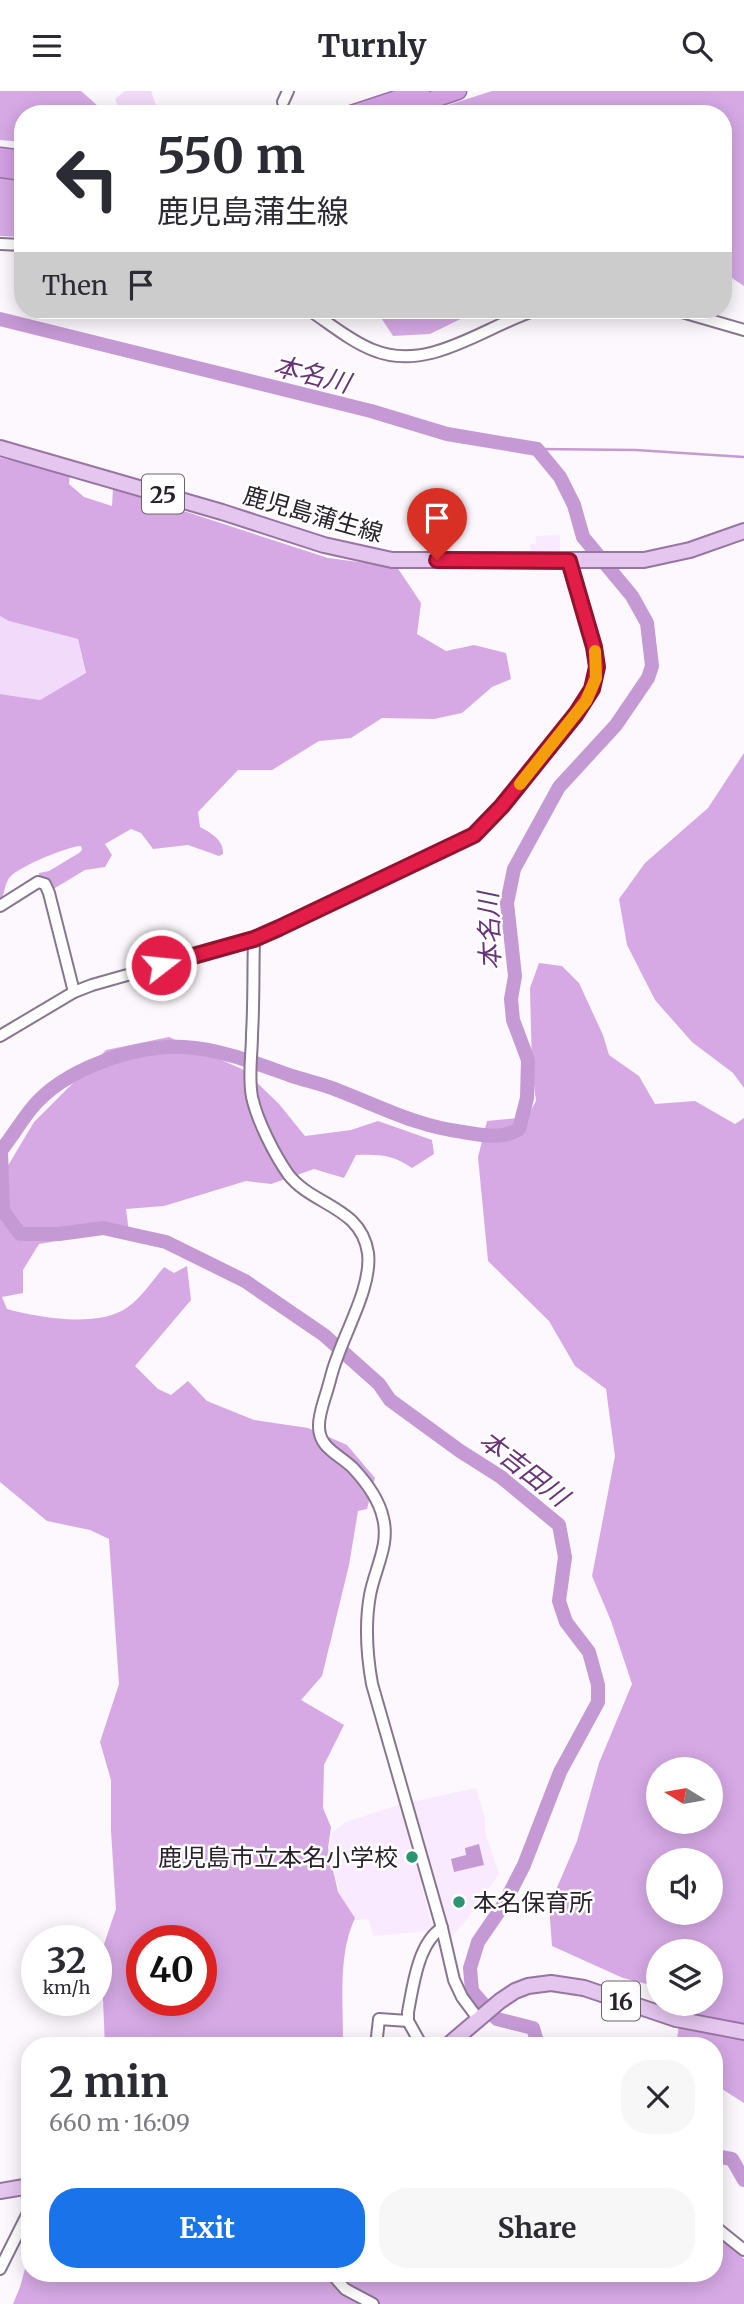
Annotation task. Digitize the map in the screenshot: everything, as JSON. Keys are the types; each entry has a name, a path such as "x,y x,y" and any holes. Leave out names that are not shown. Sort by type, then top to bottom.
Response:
{"highway":[{"path":"378,105 421,91"},
{"path":"417,105 458,91"}],"main road":[{"name":"鹿児島蒲生線","path":"0,448 222,512 324,545 376,558 644,560 680,552 744,531"},
{"name":"16","path":"458,2037 500,2001 528,1986 562,1983 676,2019 744,2032"},
{"path":"0,2191 21,2188"}],"street":[{"path":"323,319 372,350 408,358 435,353 515,319"},
{"path":"706,319 744,330"},
{"path":"0,1036 74,992 254,939 474,835 502,806 581,708 596,678 594,647 569,561"},
{"path":"0,906 38,882 44,884 49,893 74,992"},
{"path":"254,939 249,1073 256,1111 287,1172 296,1183 348,1216 356,1224 365,1241 368,1265 318,1422 319,1433 325,1445 365,1481 383,1516 386,1533 384,1546 368,1610 370,1670 457,1988 482,2017"},
{"path":"417,2037 408,2021 418,1963 435,1932 442,1928"},
{"path":"377,2037 379,2019 408,2021"},
{"path":"0,2269 21,2227"},
{"path":"723,2233 744,2250"},
{"path":"339,2282 345,2289 373,2304"}],"shaded area":[{"path":"0,91 81,91 97,105 14,105 14,141 0,140"},
{"path":"125,91 151,91 156,105 117,105 115,99"},
{"path":"492,91 744,91 744,286 732,278 732,105 448,105"},
{"path":"0,178 14,179 14,237 0,236"},
{"path":"382,319 461,319 430,334 393,336"},
{"path":"0,458 70,473 69,484 84,497 112,506 113,488 328,558 397,567 421,603 417,634 446,651 474,645 506,653 511,679 492,687 462,713 434,719 382,718 351,738 319,741 272,770 238,770 198,812 200,827 212,834 223,849 223,854 219,856 188,845 153,849 141,833 131,829 105,844 112,855 105,867 85,870 50,891 39,879 39,873 49,871 82,850 81,846 66,849 33,863 10,877 0,902 0,694 40,700 86,673 78,639 9,621 0,616"},
{"path":"560,535 560,552 531,554 530,544 536,544 536,536"},
{"path":"0,616 78,639 86,674 40,700 0,694"},
{"path":"744,753 744,1088 733,1073 692,1042 655,1000 627,945 619,899 645,863 708,808"},
{"path":"539,963 562,966 579,983 603,1035 609,1055 639,1076 655,1104 695,1101 735,1124 744,1118 744,2103 723,2090 723,2037 677,2037 680,2016 723,2016 723,1939 646,1939 646,1984 623,1978 552,1946 549,1906 577,1841 599,1763 632,1684 611,1621 592,1576 615,1456 606,1389 575,1366 549,1321 488,1261 478,1157 487,1121 527,1117 536,1101 532,1069 530,988"},
{"path":"169,1037 244,1070 279,1104 305,1136 351,1130 378,1121 432,1140 434,1154 412,1168 386,1156 356,1155 344,1178 314,1169 271,1184 246,1181 164,1206 126,1209 130,1239 100,1234 39,1244 23,1270 23,1293 2,1297 7,1309 20,1312 52,1318 102,1317 116,1313 133,1303 164,1267 174,1273 187,1266 191,1300 135,1366 158,1389 171,1395 188,1381 207,1401 254,1420 308,1428 347,1445 375,1478 367,1509 358,1511 349,1565 322,1676 301,1700 344,1725 324,1765 323,1808 331,1827 328,1848 338,1892 355,1918 344,1962 343,2037 105,2037 104,2016 112,2016 111,1925 116,1909 111,1780 100,1742 119,1684 109,1539 90,1530 47,1521 0,1482 0,1179 34,1122 106,1050"},
{"name":"鹿児島市立本名小学校","path":"476,1788 485,1818 485,1832 499,1874 464,1923 449,1939 433,1882 421,1885 432,1926 429,1931 373,1936 369,1919 346,1921 329,1849 333,1832 346,1822 398,1805"},
{"path":"479,1844 484,1865 454,1872 451,1859 466,1855 465,1848"},
{"path":"723,2240 744,2259 744,2304 13,2304 21,2282 723,2282"}],"waterway":[{"name":"本名川","path":"0,319 371,411 447,434 537,449 560,477 574,505 583,537 632,596 647,623 652,666 648,678 616,725 559,787 514,869 507,903 515,976 511,999 513,1020 528,1060 527,1098 519,1129 506,1135 492,1136 446,1129 414,1121 332,1088 239,1058 198,1048 164,1047 101,1062 61,1082 31,1109 0,1152"},
{"path":"537,449 636,450 744,457"},
{"name":"本吉田川","path":"1,1151 3,1211 20,1234 59,1234 103,1228 166,1242 245,1281 324,1335 379,1384 390,1400 501,1477 559,1525 565,1557 559,1601 566,1622 589,1652 598,1685 598,1702 560,1772 524,1865 504,1904 478,1942 470,1968 472,1991 497,2019 533,2028 536,2037"},
{"name":"本吉田川","path":"723,2158 732,2159 744,2180"}],"slow traffic":[{"path":"520,784 586,701 596,678 595,651"}],"place":[{"name":"鹿児島市立本名小学校","path":"412,1857"},
{"name":"本名保育所","path":"459,1902"}],"route":[{"path":"161,965 254,939 474,835 502,806 586,701 596,678 596,658 569,561 437,560"}]}
